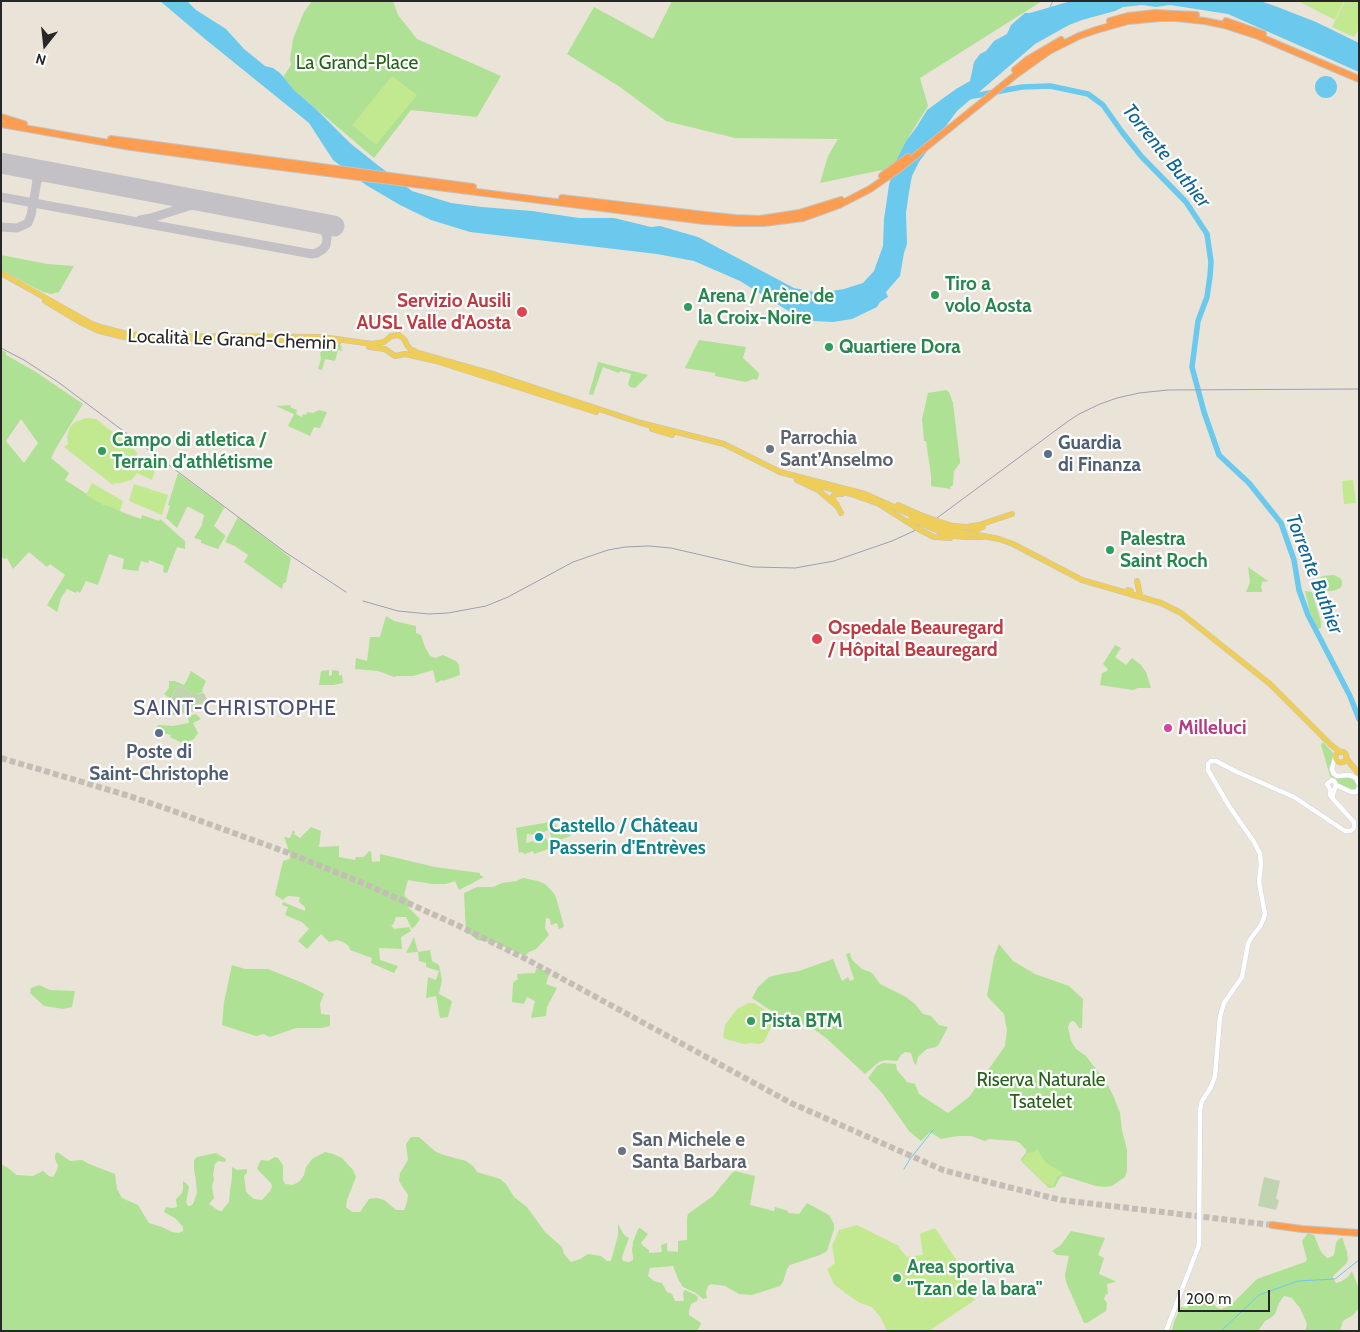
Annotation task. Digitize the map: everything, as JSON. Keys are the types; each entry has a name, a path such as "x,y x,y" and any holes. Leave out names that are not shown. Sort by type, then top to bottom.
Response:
{"highway":[{"path":"1,124 130,147 705,216 760,219 798,213 841,200 874,182 1027,60 1053,44 1088,28 1128,16 1155,13 1188,14 1223,20 1248,28 1359,75"},
{"path":"466,188 704,221 764,223 804,218 839,205 870,189 905,164 1038,58 1064,43 1096,30 1128,21 1161,18 1205,21 1244,31 1359,79"},
{"path":"1,118 108,139 239,159"},
{"path":"1272,1225 1359,1233"}],"main road":[{"name":"Località Le Grand-Chemin","path":"1,275 92,324 127,334 153,336 322,337 372,344 387,341 391,336 398,335 404,339 410,349 418,353 496,375 631,421"},
{"name":"Località Le Grand-Chemin","path":"1,275 88,326 122,337 148,340 321,341 387,350 394,356 403,353 436,361 631,421"},
{"path":"387,341 387,350"},
{"path":"403,353 406,345"},
{"path":"631,421 724,444 772,469 856,491 933,524 967,527 1011,516 969,532"},
{"path":"631,421 662,432 720,446 776,474 851,494 963,535 992,538"},
{"path":"797,480 818,490 838,505"},
{"path":"841,513 833,499 834,495 837,494 880,504"},
{"path":"913,517 920,530 934,537 978,535 1014,544 1082,580 1142,596 1181,613 1255,671 1330,744 1338,758 1354,769"},
{"path":"933,524 941,532 952,537"},
{"path":"1137,581 1142,596"},
{"path":"1338,758 1345,761 1346,758 1359,774"},
{"path":"1338,758 1333,767 1335,775 1352,776 1356,778 1359,784"},
{"path":"1166,1331 1199,1245 1200,1110 1202,1101 1211,1087 1215,1076 1220,1017 1224,1003 1242,977 1248,944 1261,925 1264,914 1259,882 1260,854 1216,784 1208,770 1208,764 1211,761 1216,761 1294,797 1345,831 1353,830 1354,822 1330,795 1334,788 1356,792 1359,788"}],"green space":[{"name":"La Grand-Place","path":"312,1 393,1 398,15 417,39 501,76 477,117 411,110 374,158 294,90 283,77 291,65 293,39 304,12"},
{"path":"672,1 1042,1 920,78 928,106 896,161 888,169 820,183 828,156 838,139 735,138 666,121 620,87 567,54 594,7 653,39"},
{"path":"1298,1 1344,1 1335,20"},
{"path":"1345,1 1359,1 1359,29 1354,37 1332,27"},
{"path":"392,76 417,95 376,145 352,125"},
{"path":"1,255 47,264 74,266 59,292 51,294 43,292 1,270"},
{"path":"699,340 746,347 743,358 759,373 757,380 753,379 746,382 715,376 715,373 685,368"},
{"path":"309,343 342,346 341,349 343,351 338,350 335,361 325,359 322,370 318,369 322,345 309,345"},
{"path":"1,350 83,404 51,458 69,473 65,480 104,505 141,519 142,515 159,521 160,519 185,541 185,549 177,547 167,573 163,572 164,566 149,560 148,563 141,561 138,571 122,569 124,559 109,554 98,585 86,581 80,593 67,589 61,598 57,612 47,605 65,575 50,564 47,567 29,552 13,569 7,558 4,559 1,556","holes":["21,419 38,443 24,463 6,441"]},
{"path":"598,362 648,375 635,388 630,387 628,384 631,374 620,371 619,373 603,367 593,395 589,394"},
{"path":"946,390 949,392 953,403 960,461 954,471 951,489 931,486 922,419 928,393"},
{"path":"291,405 290,407 297,410 296,414 302,417 307,412 313,413 319,410 327,412 320,428 314,427 310,436 288,426 294,414 276,406"},
{"name":"Campo di atletica / Terrain d'athlétisme","path":"86,418 96,419 133,448 137,453 139,464 142,456 150,458 150,461 157,463 152,480 137,473 131,481 115,483 113,485 64,447 68,444 67,437 70,427 75,422"},
{"path":"178,473 224,507 214,526 225,535 218,549 201,543 201,540 194,538 202,525 204,515 187,507 177,528 166,518"},
{"path":"1353,480 1356,503 1344,504 1342,481"},
{"path":"92,483 123,501 120,511 86,495"},
{"path":"134,484 168,495 162,515 129,501"},
{"path":"238,517 291,558 286,582 283,584 282,589 244,562 248,555 225,542"},
{"path":"1248,567 1268,581 1262,582 1262,592 1246,592 1250,582"},
{"path":"1334,575 1342,581 1340,588 1324,592 1319,590 1317,585 1318,579 1323,576"},
{"path":"1305,591 1312,592 1321,628 1318,629 1310,612"},
{"path":"386,616 394,621 416,626 416,633 421,635 430,656 435,658 443,655 456,661 459,665 460,675 436,683 433,670 413,676 394,677 378,671 355,669 356,658 367,661 370,637 380,637"},
{"path":"1115,645 1121,648 1115,657 1126,665 1132,658 1141,665 1146,672 1151,688 1133,690 1100,685 1102,673 1108,669 1103,664"},
{"path":"329,670 329,676 332,675 332,670 339,671 339,675 342,675 343,683 319,685 321,671"},
{"path":"191,671 206,681 203,692 195,694 178,685 170,699 164,694 169,688 169,681 175,681 184,685"},
{"path":"178,685 195,694 204,693 207,698 207,704 203,704 194,711 171,716 168,703"},
{"path":"196,714 201,719 193,723 198,733 194,739 188,742 182,743 170,737 171,735 156,731 158,725 173,726 189,723 188,716"},
{"path":"1323,742 1333,753 1329,768 1332,776 1352,779 1356,783 1356,789 1340,785 1330,776 1321,745"},
{"path":"555,821 560,835 573,831 570,834 571,836 553,842 549,830 536,835 527,834 526,843 539,842 546,838 551,848 534,854 533,851 525,854 519,853 516,828"},
{"path":"311,827 321,831 319,847 339,846 339,857 355,860 356,857 364,857 369,851 371,852 372,862 380,861 380,854 435,867 480,873 484,877 459,890 455,881 446,884 432,884 408,880 404,895 411,902 406,905 420,919 412,929 406,917 396,917 393,925 391,925 394,929 409,927 411,931 401,937 402,949 379,948 380,960 398,966 394,973 371,963 372,958 350,950 349,946 343,942 337,940 329,942 321,934 307,949 298,941 309,929 302,922 285,915 288,907 282,905 283,902 305,911 305,907 299,902 300,897 289,896 283,900 275,895 283,861 290,857 284,837 290,838 293,830 294,834 300,838"},
{"path":"523,878 538,881 550,889 555,895 564,927 559,929 557,923 551,925 550,919 546,918 545,928 549,935 536,949 526,955 496,943 477,940 470,934 466,934 464,893 477,887 493,887"},
{"path":"414,937 418,952 406,953"},
{"name":"Riserva Naturale Tsatelet","path":"999,944 1013,961 1035,974 1069,986 1083,999 1082,1028 1079,1028 1073,1021 1070,1022 1068,1027 1071,1041 1076,1049 1086,1056 1106,1082 1113,1095 1120,1113 1127,1150 1127,1171 1125,1177 1112,1186 1096,1186 1062,1176 1055,1187 1049,1188 1022,1162 1021,1159 1026,1150 1020,1143 1015,1141 989,1139 985,1141 971,1136 941,1139 930,1132 921,1141 909,1131 882,1093 868,1078 877,1066 883,1063 896,1064 897,1070 907,1082 915,1084 919,1094 948,1113 969,1097 1005,1046 1007,1030 1004,1014 987,996 994,957"},
{"path":"430,950 432,961 439,965 442,980 439,994 452,1001 448,1017 440,1018 436,996 426,998 428,977 436,980 439,971 426,967 426,963 419,961 418,952"},
{"path":"850,953 853,961 862,969 873,974 880,984 906,997 923,1014 931,1016 939,1025 948,1027 939,1044 921,1054 916,1065 911,1053 905,1052 897,1061 886,1060 879,1062 865,1074 818,1032 810,1027 782,1018 752,998 758,987 769,977 799,971 833,959 842,981 848,977 850,981 854,979 846,954"},
{"path":"232,965 245,969 268,969 321,992 324,994 320,1004 321,1014 330,1015 330,1026 322,1028 296,1028 270,1037 263,1034 256,1036 222,1025 224,1002"},
{"path":"536,969 550,971 546,984 557,988 547,1007 546,1016 531,1018 535,1001 527,997 524,1004 512,1002 513,983 518,980 517,974 535,973"},
{"path":"39,985 50,990 75,991 72,1007 63,1009 44,1006 30,993 31,988"},
{"name":"Pista BTM","path":"749,1003 754,1003 776,1017 764,1042 744,1044 723,1037 725,1025 737,1009"},
{"path":"411,1137 419,1137 436,1152 466,1161 477,1172 500,1179 506,1184 514,1197 527,1207 545,1232 562,1247 564,1254 571,1262 588,1254 601,1256 607,1261 611,1261 618,1235 618,1224 624,1235 629,1238 622,1257 623,1261 629,1262 633,1260 633,1242 640,1228 648,1234 641,1243 649,1250 649,1253 662,1252 661,1245 667,1243 667,1251 678,1252 678,1241 687,1240 688,1214 713,1196 735,1171 755,1176 750,1205 774,1211 775,1207 788,1211 788,1213 799,1214 807,1203 829,1215 834,1224 834,1229 827,1251 790,1265 780,1286 752,1295 739,1294 725,1286 711,1284 706,1292 707,1298 703,1299 696,1293 683,1287 673,1266 650,1268 648,1276 654,1281 662,1283 667,1292 672,1294 675,1301 684,1300 683,1293 685,1290 698,1297 697,1301 691,1304 689,1311 689,1315 701,1323 697,1331 1,1331 1,1164 17,1175 33,1176 43,1171 53,1177 58,1166 55,1159 57,1152 70,1161 82,1160 115,1174 117,1189 122,1198 138,1205 149,1223 179,1233 183,1231 183,1227 175,1218 164,1212 166,1207 177,1207 176,1199 182,1193 183,1181 189,1187 186,1202 188,1206 193,1204 197,1193 194,1160 197,1157 216,1153 226,1159 225,1162 218,1161 215,1164 212,1187 214,1198 209,1204 219,1211 222,1211 229,1202 232,1167 237,1170 247,1169 247,1173 244,1176 246,1191 254,1199 262,1200 272,1187 271,1183 257,1168 261,1160 268,1161 275,1157 278,1158 283,1165 283,1180 285,1184 293,1185 300,1181 312,1159 325,1152 342,1158 353,1170 356,1177 346,1207 352,1212 360,1212 369,1199 377,1198 384,1200 396,1210 404,1210 408,1195 399,1181 400,1173 408,1160 406,1144"},
{"path":"1037,1149 1046,1163 1064,1173 1057,1177 1053,1187 1045,1184 1022,1161 1027,1153 1034,1152"},
{"path":"1264,1177 1280,1181 1276,1199 1279,1200 1276,1210 1258,1206"},
{"name":"Area sportiva \"Tzan de la bara\"","path":"857,1225 899,1246 907,1257 923,1255 920,1234 935,1228 959,1264 969,1291 975,1300 929,1331 887,1331 881,1318 872,1307 860,1303 834,1284 827,1269 835,1263 832,1246 839,1230"},
{"path":"1071,1231 1105,1238 1098,1255 1104,1258 1099,1274 1115,1281 1107,1284 1108,1294 1106,1294 1104,1299 1107,1303 1106,1311 1087,1323 1084,1323 1066,1282 1065,1275 1069,1256 1057,1255 1052,1251 1061,1245"},
{"path":"1308,1233 1314,1235 1321,1252 1327,1258 1334,1255 1336,1243 1342,1237 1347,1252 1348,1260 1346,1264 1333,1276 1336,1283 1348,1277 1352,1271 1359,1289 1359,1308 1353,1315 1343,1321 1340,1331 1305,1331 1307,1324 1300,1308 1292,1298 1284,1296 1275,1314 1265,1321 1258,1331 1172,1331 1181,1307 1187,1308 1192,1300 1211,1297 1211,1301 1216,1307 1224,1308 1231,1305 1257,1279 1305,1262 1307,1260 1302,1241"}],"water":[{"path":"160,1 187,1 196,10 226,29 244,49 265,66 273,68 280,73 294,90 350,143 412,191 451,203 579,218 614,218 651,227 660,226 698,237 794,288 819,293 844,289 863,283 874,271 883,246 884,219 889,185 896,161 906,141 927,110 970,81 974,62 980,54 986,51 994,41 1007,34 1011,25 1025,13 1071,1 1260,1 1316,22 1359,43 1359,72 1228,14 1170,5 1156,7 1142,5 1123,7 1069,25 1035,44 957,111 919,162 912,176 909,192 906,213 907,244 900,276 886,292 888,297 880,302 877,307 852,319 833,322 814,321 795,315 740,281 694,261 657,254 470,232 431,220 400,205 366,185 333,160 309,123"},
{"path":"1326,76 1334,79 1337,87 1334,95 1326,98 1318,95 1315,87 1318,79"}],"waterway":[{"path":"1050,7 1053,1"},
{"name":"Torrente Buthier","path":"968,97 1022,87 1050,86 1088,94 1103,105 1141,156 1186,202 1207,234 1211,262 1210,276 1207,297 1198,321 1192,367 1204,412 1219,455 1249,483 1281,523 1294,560 1299,590 1308,615 1350,696 1359,719"},
{"path":"904,1169 933,1130"},
{"path":"1221,1331 1259,1295 1298,1281 1335,1279 1359,1260"}],"taxiway":[{"path":"25,168 34,173 37,181"},
{"path":"1,227 17,228 28,223 37,181 42,175 50,172"},
{"path":"173,196 177,198 179,204 173,211"},
{"path":"1,197 312,254 323,249 327,238 324,228 313,222"},
{"path":"140,220 189,206 212,203"}],"runway":[{"path":"1,163 334,226"}],"tunnel":[{"path":"1,758 165,808 286,852 372,887 457,925 526,959 791,1103 943,1170 1061,1200 1272,1225"}],"railway":[{"path":"1,348 58,382 285,552 346,592"},
{"path":"937,518 1067,422 1079,414 1117,398 1139,393 1168,390 1359,389"},
{"path":"363,601 398,611 429,614 448,613 486,606 508,597 573,562 608,550 649,546 671,548 753,567 795,568 834,561 892,541 916,530"}],"place":[{"name":"Tiro a volo Aosta","path":"935,295"},
{"name":"Arena / Arène de la Croix-Noire","path":"688,307"},
{"name":"Servizio Ausili AUSL Valle d'Aosta","path":"522,312"},
{"name":"Quartiere Dora","path":"829,347"},
{"name":"Parrochia Sant’Anselmo","path":"770,449"},
{"name":"Campo di atletica / Terrain d'athlétisme","path":"102,451"},
{"name":"Guardia di Finanza","path":"1048,454"},
{"name":"Palestra Saint Roch","path":"1110,550"},
{"name":"Ospedale Beauregard / Hôpital Beauregard","path":"817,639"},
{"name":"Milleluci","path":"1168,728"},
{"name":"Poste di Saint-Christophe","path":"159,733"},
{"name":"Castello / Château Passerin d'Entrèves","path":"539,837"},
{"name":"Pista BTM","path":"751,1021"},
{"name":"San Michele e Santa Barbara","path":"622,1151"},
{"name":"Area sportiva \"Tzan de la bara\"","path":"897,1278"}],"district":[{"name":"SAINT-CHRISTOPHE","path":"235,709"}]}
